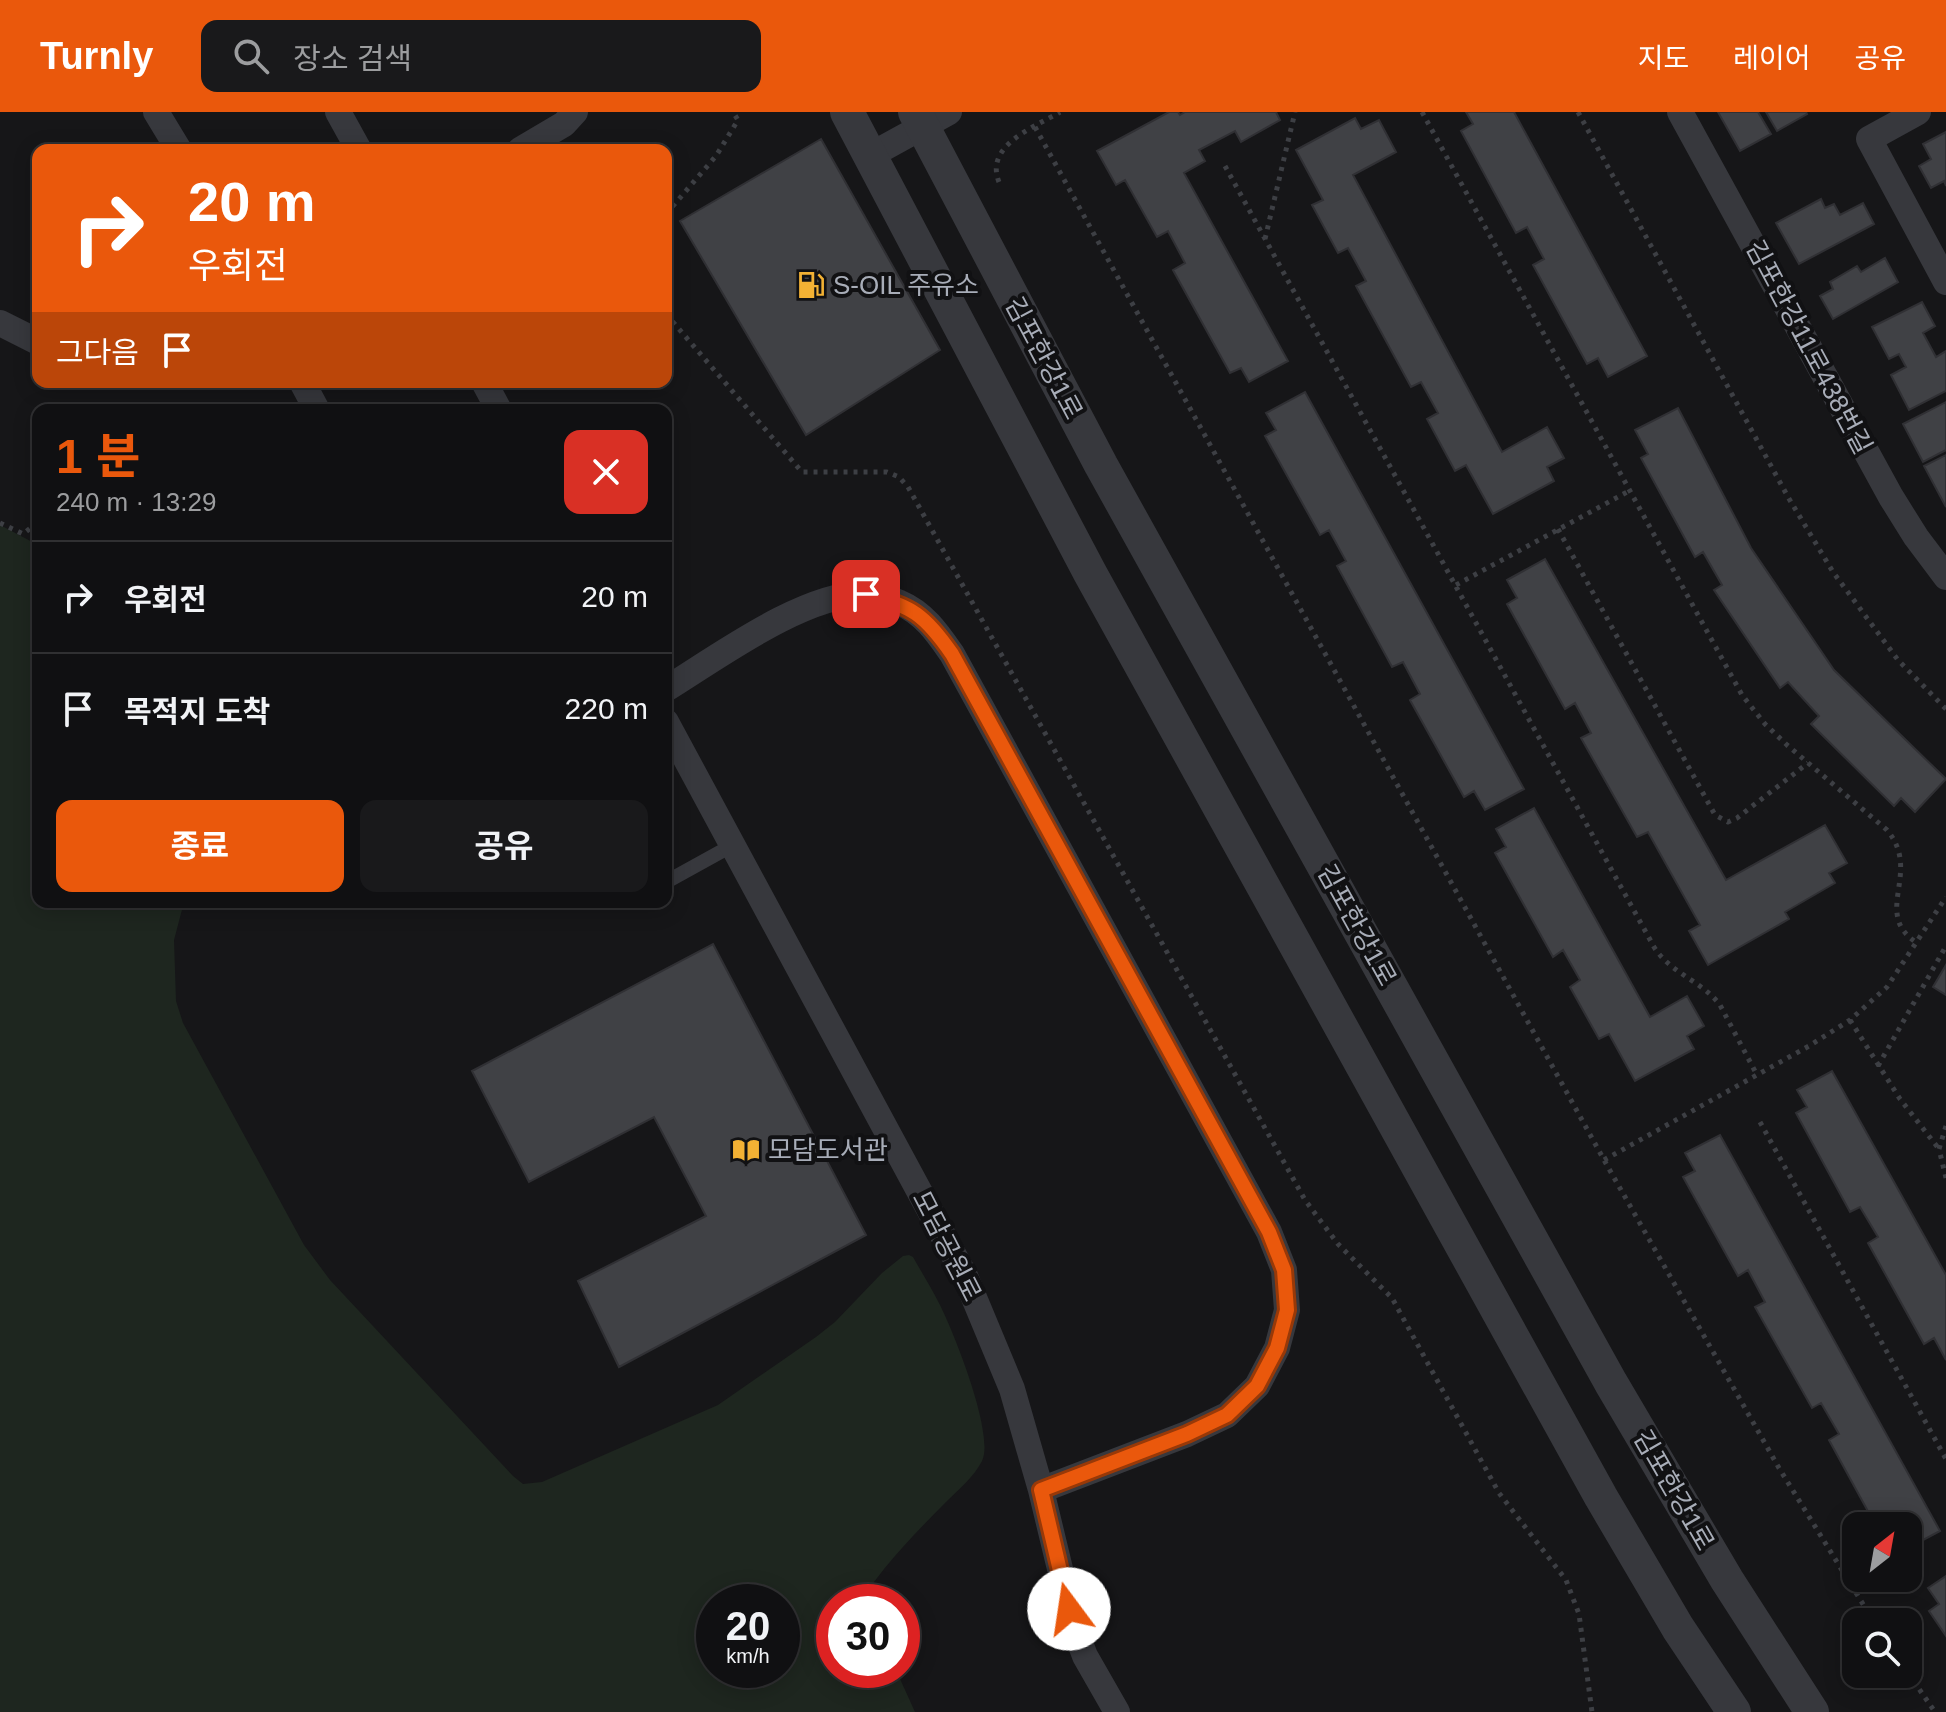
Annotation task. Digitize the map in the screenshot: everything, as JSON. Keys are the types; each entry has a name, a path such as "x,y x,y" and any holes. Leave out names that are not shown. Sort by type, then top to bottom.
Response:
{"street":[{"path":"156,112 175,144"},
{"path":"338,112 356,144"},
{"path":"530,144 564,124 575,112"},
{"path":"847,112 1090,573 1488,1295 1631,1549 1678,1628 1734,1712"},
{"name":"김포한강11로438번길","path":"1680,112 1891,497 1946,577"},
{"path":"1918,112 1869,139 1946,282"},
{"name":"김포한강1로","path":"871,155 929,117 1101,465 1603,1369 1727,1580 1812,1712"},
{"path":"0,323 32,339"},
{"path":"672,685 787,617 829,600 866,594 902,604 931,625 952,654 1269,1232 1284,1270 1287,1310 1277,1348 1257,1386 1227,1415 1187,1434 1041,1490"},
{"name":"모담공원로","path":"672,733 965,1276 1012,1389 1041,1490 1074,1627 1085,1656 1117,1712"}],"lane":[{"path":"672,879 733,845"}],"path":[{"path":"672,207 716,156 738,120 733,112"},
{"path":"999,182 996,166 1001,151 1060,112"},
{"path":"1265,240 1295,112"},
{"path":"1422,112 1742,695 1765,724 1887,830 1899,847 1902,860 1897,921 1904,935 1917,943"},
{"path":"1578,112 1788,497 1833,572 1898,660 1946,709"},
{"path":"1035,127 1604,1160 1779,1468 1865,1608"},
{"path":"1225,166 1654,947 1667,965 1712,994 1757,1075"},
{"path":"672,321 802,472 887,472 899,477 914,496 1305,1200 1338,1244 1392,1298 1499,1493 1566,1580 1579,1614 1592,1712"},
{"path":"1456,585 1629,491"},
{"path":"0,523 23,534 32,527"},
{"path":"1558,529 1715,815 1728,822 1737,818 1808,763"},
{"path":"1604,1160 1850,1020 1887,987 1946,897"},
{"path":"1878,1066 1946,946"},
{"path":"1850,1020 1878,1066 1939,1149 1946,1178"},
{"path":"1760,1122 1946,1459"},
{"path":"1939,1149 1946,1126"},
{"path":"1918,1688 1935,1712"}],"shaded area":[{"path":"0,525 32,542 32,908 182,908 174,940 176,1001 183,1023 304,1245 330,1280 513,1476 523,1484 542,1482 718,1405 835,1322 882,1273 903,1256 913,1257 946,1319 971,1384 983,1430 985,1448 982,1461 966,1483 906,1543 874,1584 816,1584 816,1688 904,1688 915,1712 0,1712"}],"building":[{"path":"1169,112 1180,115 1185,112 1276,112 1280,120 1241,142 1235,131 1199,150 1205,161 1184,173 1288,361 1249,382 1241,368 1230,373 1173,270 1185,263 1168,231 1157,237 1125,180 1116,185 1097,151"},
{"path":"1466,112 1514,112 1647,356 1608,377 1598,358 1587,364 1533,265 1544,259 1527,227 1516,233 1461,131 1473,124"},
{"path":"1718,112 1758,112 1771,134 1740,151"},
{"path":"1766,112 1806,112 1807,114 1777,131"},
{"path":"1355,118 1361,129 1379,120 1396,152 1353,175 1502,452 1547,427 1564,458 1547,467 1554,481 1493,514 1466,465 1455,471 1427,419 1438,413 1421,382 1411,387 1356,286 1366,281 1348,248 1338,253 1312,205 1323,200 1296,150"},
{"path":"1946,132 1946,186 1944,181 1931,188 1919,166 1931,159 1923,144"},
{"name":"S-OIL 주유소","path":"821,139 940,350 806,435 680,221"},
{"path":"1821,199 1825,208 1834,204 1840,215 1863,203 1874,224 1799,264 1776,223"},
{"path":"1885,258 1898,282 1833,319 1820,296 1833,289 1830,282 1857,266 1861,272"},
{"path":"1922,302 1935,326 1923,333 1936,357 1946,351 1946,391 1909,410 1891,375 1906,367 1899,354 1889,359 1872,327"},
{"path":"1305,392 1524,789 1485,810 1474,791 1464,797 1410,700 1420,694 1403,662 1392,667 1337,566 1346,561 1329,530 1320,535 1265,436 1276,430 1266,413"},
{"path":"1946,402 1946,450 1923,462 1903,424"},
{"path":"1678,408 1751,548 1834,670 1946,779 1915,812 1901,798 1894,806 1811,724 1819,716 1788,682 1780,688 1714,590 1722,585 1703,552 1695,557 1641,458 1648,454 1635,430"},
{"path":"1946,455 1946,507 1924,466"},
{"path":"1545,559 1726,880 1825,825 1847,863 1829,873 1835,883 1785,912 1789,919 1708,965 1689,931 1700,925 1648,832 1637,837 1581,738 1591,733 1575,703 1565,709 1507,604 1517,598 1507,580"},
{"path":"1534,808 1650,1017 1687,996 1704,1026 1687,1036 1694,1049 1635,1081 1609,1034 1599,1039 1570,987 1580,980 1563,950 1553,957 1495,853 1506,847 1496,829"},
{"name":"모담도서관","path":"713,944 866,1235 619,1367 578,1281 706,1216 654,1117 529,1182 472,1071"},
{"path":"1946,965 1946,995 1933,987"},
{"path":"1832,1071 1946,1275 1946,1360 1934,1338 1924,1344 1868,1243 1878,1237 1860,1207 1850,1212 1796,1113 1807,1107 1797,1090"},
{"path":"1720,1135 1940,1531 1922,1541 1922,1512 1868,1512 1829,1440 1839,1434 1821,1403 1812,1408 1755,1307 1765,1302 1748,1270 1738,1276 1683,1177 1695,1171 1685,1153"},
{"path":"1946,1576 1946,1636 1929,1611 1939,1604 1928,1588"}],"place":[{"name":"S-OIL 주유소","path":"811,285"},
{"name":"모담도서관","path":"746,1150"}],"route":[{"path":"866,594 902,604 931,625 952,654 1269,1232 1284,1270 1287,1310 1277,1348 1257,1386 1227,1415 1187,1434 1041,1490 1069,1609"}]}
